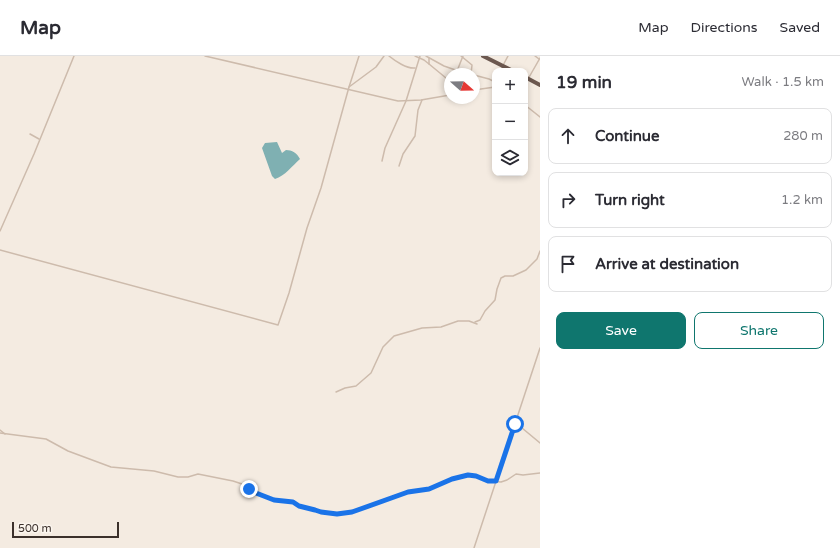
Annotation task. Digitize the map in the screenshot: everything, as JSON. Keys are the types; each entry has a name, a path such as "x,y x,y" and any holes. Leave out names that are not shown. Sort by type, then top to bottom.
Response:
{"highway":[{"path":"483,56 507,68"},
{"path":"528,79 540,85"}],"street":[{"path":"0,230 74,56"},
{"path":"205,56 388,100 422,100 444,95"},
{"path":"0,250 190,303 278,325 289,293 359,56"},
{"path":"349,87 376,66 384,56"},
{"path":"389,56 412,68 416,68"},
{"path":"415,56 420,57 444,76"},
{"path":"426,56 449,68"},
{"path":"503,66 508,56"},
{"path":"528,77 540,59 535,56"},
{"path":"382,161 385,148 406,101 420,57"},
{"path":"429,57 430,64"},
{"path":"458,68 462,57 472,65 472,68"},
{"path":"480,77 492,80"},
{"path":"480,89 492,87"},
{"path":"399,166 403,154 415,136 418,110 422,100"},
{"path":"528,107 540,117"},
{"path":"30,134 40,139"},
{"path":"336,392 345,388 356,386 372,373 383,347 394,336 421,328 441,327 450,322 478,322 485,311 494,302 498,286 503,277 513,276 526,270 536,260 540,251"},
{"path":"473,322 477,324"},
{"path":"474,548 537,361 540,348"},
{"path":"516,423 540,443"},
{"path":"0,430 5,434"},
{"path":"0,433 46,439 80,456 114,467 154,471 178,478 186,478 198,474 233,481 242,484 256,493 274,500 293,502 301,507 326,513 343,514 406,493 429,489 452,479 468,475 476,476 488,481 506,481 516,474 523,475 540,473"}],"water":[{"path":"277,142 282,153 286,150 294,152 300,159 279,178 275,179 272,176 262,148 265,143"}],"route":[{"path":"249,489 280,502 293,502 299,506 319,512 343,514 408,492 429,489 452,479 472,474 482,477 488,481 496,481 515,424"}]}
